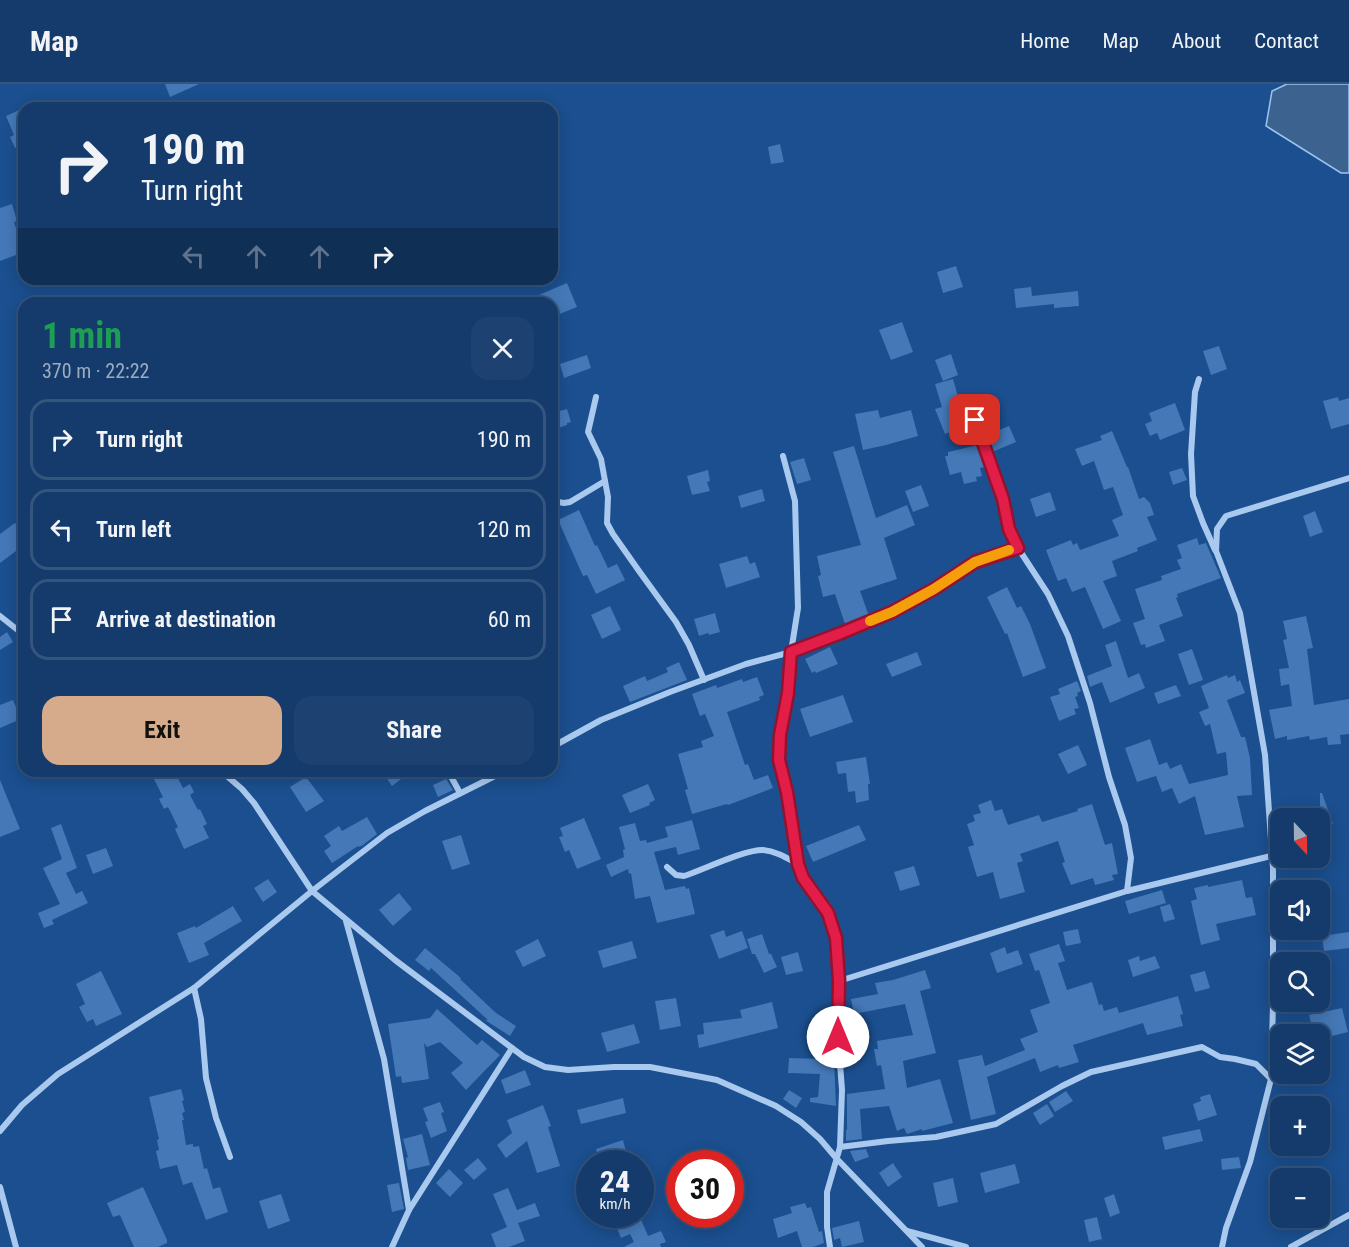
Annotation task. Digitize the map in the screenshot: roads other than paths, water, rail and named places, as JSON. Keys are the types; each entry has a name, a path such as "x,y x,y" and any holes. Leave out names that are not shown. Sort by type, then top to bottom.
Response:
{"street":[{"path":"1199,379 1195,392 1191,454 1193,496 1240,613 1265,755 1270,839"},
{"path":"596,397 588,432 601,459 608,497 607,523 676,622 705,680"},
{"path":"967,400 1003,499 1009,529 1018,548 1048,594 1068,636 1090,703 1109,777 1125,825 1131,858 1127,891"},
{"path":"783,456 795,501 798,608 791,652 788,693 780,735 779,760 787,792 798,864 803,878 828,913 836,938 839,981 838,1037 842,1090 840,1147 827,1192 827,1227 830,1247"},
{"path":"1216,551 1217,529 1226,516 1349,478"},
{"path":"558,502 570,502 605,481"},
{"path":"558,744 601,720 746,664 791,652 892,612 934,589 975,562 1018,548"},
{"path":"0,616 18,630"},
{"path":"228,777 254,803 312,891 395,960 524,1057 545,1066 568,1070 650,1067 717,1080 776,1106 801,1122 820,1139 922,1247"},
{"path":"451,777 459,793"},
{"path":"0,1131 22,1105 58,1074 194,988 387,833 493,777"},
{"path":"667,867 676,875 684,876 749,852 765,850 782,855 798,864"},
{"path":"839,981 1127,891 1270,856"},
{"path":"1272,1024 1273,868"},
{"path":"346,921 384,1059 409,1210"},
{"path":"194,988 201,1019 206,1078 216,1118 230,1157"},
{"path":"840,1147 936,1137 996,1124 1090,1072 1202,1047 1220,1057 1256,1064 1270,1078"},
{"path":"392,1247 409,1210 512,1048"},
{"path":"1222,1247 1226,1228 1250,1162 1270,1083"},
{"path":"0,1187 16,1247"},
{"path":"1291,1247 1349,1215"},
{"path":"907,1231 966,1247"}],"water":[{"path":"1287,84 1349,84 1349,173 1341,173 1266,126 1272,91"}]}
